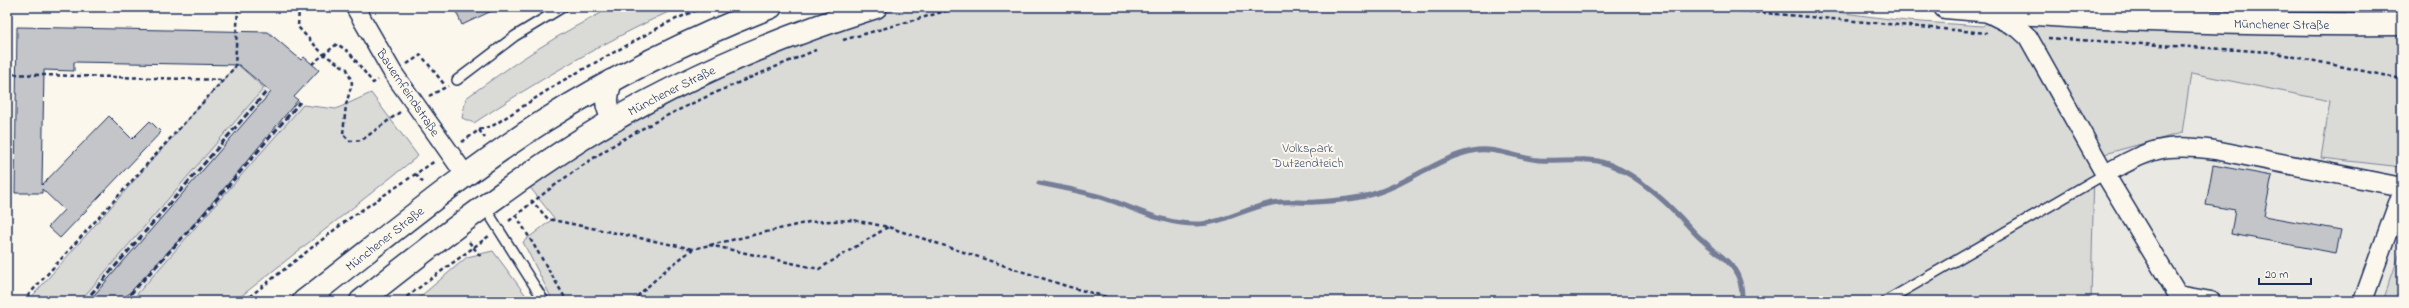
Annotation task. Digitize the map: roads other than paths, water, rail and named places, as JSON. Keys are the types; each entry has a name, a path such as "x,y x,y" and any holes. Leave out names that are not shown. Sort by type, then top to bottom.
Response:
{"main road":[{"name":"Münchener Straße","path":"304,301 466,176 543,122 611,81 703,36 771,7"},
{"name":"Münchener Straße","path":"361,301 484,206 538,168 615,120 733,60 821,25 876,7"},
{"name":"Münchener Straße","path":"1945,7 1984,11 2188,22 2402,24"},
{"path":"611,81 606,106 615,120"},
{"path":"466,176 484,206"}],"street":[{"name":"Bauernfeindstraße","path":"355,7 393,73 466,176"},
{"path":"1984,11 2018,28 2028,36 2105,174 2178,295 2211,301"},
{"path":"2105,174 2145,152 2164,147 2186,146 2215,150 2402,187"},
{"path":"2363,301 2402,192"}],"lane":[{"path":"457,80 516,36 562,7"},
{"path":"1886,301 2105,174"},
{"path":"484,206 544,301"}],"waterway":[{"path":"1039,183 1101,197 1159,218 1196,224 1224,219 1253,208 1272,203 1329,201 1370,195 1397,185 1446,159 1472,151 1497,151 1539,160 1598,161 1611,165 1650,189 1702,240 1726,260 1738,277 1742,301"}],"railway":[{"path":"85,301 267,91"},
{"path":"124,301 206,212 300,102"}],"park label":[{"name":"Volkspark Dutzendteich","path":"1308,154"}]}
